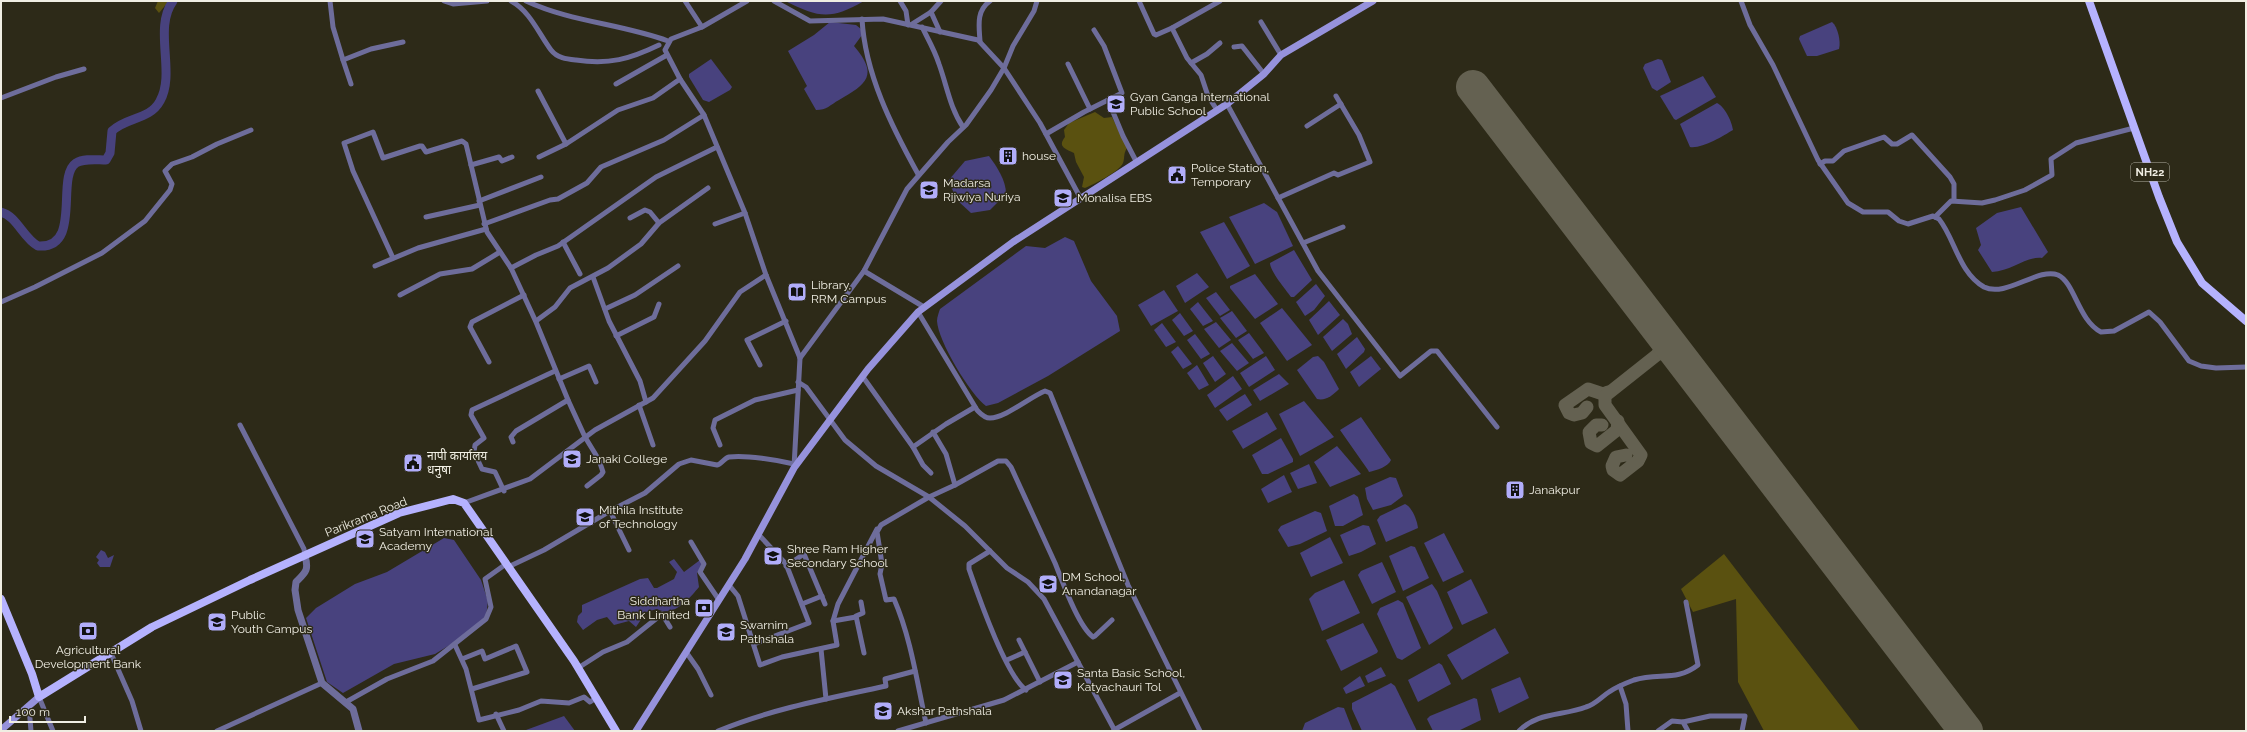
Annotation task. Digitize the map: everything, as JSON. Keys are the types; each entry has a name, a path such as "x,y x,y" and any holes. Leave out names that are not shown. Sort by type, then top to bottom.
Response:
{"main road":[{"path":"636,731 729,585 794,466 863,377 918,312 1013,242 1227,104 1264,74 1281,55 1373,1"},
{"name":"NH22","path":"2089,1 2134,128 2177,242 2202,284 2246,322"},
{"name":"Parikrama Road","path":"38,697 110,651 152,627 399,513 453,499 464,503"},
{"path":"464,503 578,668 616,731"},
{"path":"1,599 30,668 38,697 29,707 1,730"}],"street":[{"path":"330,1 333,27 351,84"},
{"path":"444,1 453,4 487,1"},
{"path":"511,1 518,5 528,16 552,52 565,59 600,63 611,62 634,56 659,45"},
{"path":"526,1 561,15 653,36 668,41 702,27 747,1"},
{"path":"685,1 702,27"},
{"path":"774,1 810,21 883,19 980,41 1004,68 1046,134 1081,199"},
{"path":"900,1 906,11 910,24"},
{"path":"910,24 931,12 941,1"},
{"path":"980,41 978,17 985,5 990,1"},
{"path":"800,358 864,271 907,189 918,174 963,127 1004,68 1012,46 1034,10 1037,1"},
{"path":"1139,1 1154,34 1156,35 1172,28 1220,1"},
{"path":"1741,1 1750,25 1773,65 1820,164 1848,203 1857,210 1888,212 1899,221 1908,224 1935,217 1944,206 1954,200 1982,203 2025,190 2052,175 2051,159 2076,143 2134,128"},
{"path":"931,12 940,32"},
{"path":"862,19 866,54 883,103 898,139 918,174"},
{"path":"1261,22 1281,55"},
{"path":"922,28 938,59 956,115 963,127"},
{"path":"1172,28 1191,63 1201,76 1208,96 1218,110"},
{"path":"1046,134 1122,93 1104,46 1094,30"},
{"path":"346,702 387,679 433,661 486,619 491,607 485,580 507,565 544,550 610,511 645,493 679,464 687,461 717,465 728,457 747,457 778,460 794,466 800,358 766,275 745,213 704,115 680,79 666,53 653,36"},
{"path":"616,84 666,53 668,41"},
{"path":"343,60 390,43 403,42"},
{"path":"1191,63 1207,54 1220,44"},
{"path":"1234,47 1242,46 1264,74"},
{"path":"1068,64 1090,109"},
{"path":"1,98 56,77 84,69"},
{"path":"539,157 566,144 618,110 653,98 680,79"},
{"path":"538,91 566,144"},
{"path":"1278,198 1334,173 1338,175 1370,162 1358,135 1336,96"},
{"path":"1108,100 1123,136 1137,163"},
{"path":"1227,104 1318,271 1400,376 1431,351 1437,351 1497,428"},
{"path":"1306,126 1341,104"},
{"path":"375,266 418,248 485,227 550,200 558,199 586,183 601,167 664,140 704,115"},
{"path":"1,302 40,285 102,253 145,221 170,190 172,184 165,171 168,166 192,158 217,144 251,130"},
{"path":"393,258 353,171 344,143 373,132 383,158 420,146 422,146 426,152 462,141 466,144 485,227 511,268 536,321 568,400 585,437 599,460 603,472 587,486"},
{"path":"1820,164 1825,161 1833,162 1844,151 1884,136 1892,144 1896,144 1912,135 1950,177 1954,184 1954,200"},
{"path":"511,268 563,242 656,177 717,147"},
{"path":"471,166 499,157 502,161 512,157"},
{"path":"426,217 479,203 542,177"},
{"path":"536,321 555,307 570,288 608,268 638,246 659,223 708,188"},
{"path":"630,218 645,210 650,212 659,223"},
{"path":"715,224 745,213"},
{"path":"1935,217 1944,226 1958,255 1971,274 1978,283 1987,288 2006,287 2048,274 2059,276 2067,284 2087,321 2101,332 2114,331 2149,312 2160,322 2189,361 2201,366 2216,368 2246,367"},
{"path":"1303,243 1343,227"},
{"path":"563,242 580,274"},
{"path":"400,294 440,274 472,269 500,252"},
{"path":"605,309 635,295 678,266"},
{"path":"864,271 924,307"},
{"path":"464,503 504,491 530,480 605,423 646,402 663,389 685,365 740,292 766,275"},
{"path":"593,277 616,336 640,381 646,402"},
{"path":"489,362 470,327 472,322 524,295"},
{"path":"616,336 654,317 659,304"},
{"path":"918,312 975,407 984,417 991,418 1000,416 1045,391 1050,393 1128,585 1200,731"},
{"path":"760,365 747,340 786,321"},
{"path":"559,379 589,366 596,382"},
{"path":"504,491 495,472 482,469 474,452 474,447 484,438 471,415 472,410 555,371"},
{"path":"863,377 931,473"},
{"path":"798,382 806,387 845,440 876,466 930,496 966,526 1006,568 1028,582 1044,599 1115,730 1180,693"},
{"path":"720,445 714,428 715,420 755,400 798,390"},
{"path":"512,442 511,437 516,431 568,400"},
{"path":"640,405 653,445"},
{"path":"913,447 933,432 975,407"},
{"path":"240,426 304,549 308,568 307,572 296,582 295,590 298,610 322,683 346,702 355,713 359,731"},
{"path":"933,432 946,454 955,485"},
{"path":"729,585 738,596 760,665 782,657 837,644 833,621 844,592 874,531 930,496 955,485 1002,460 1008,463 1075,610 1088,632 1093,637 1096,636 1112,620"},
{"path":"610,511 629,550"},
{"path":"879,527 877,532 882,564 880,574 883,595 886,600 894,599 898,609 915,671 926,724"},
{"path":"754,644 808,623 802,604 786,566 758,534"},
{"path":"691,542 704,564 700,572 719,600"},
{"path":"990,551 969,564 969,569 981,606 1014,677 1026,690"},
{"path":"786,566 804,554 825,604"},
{"path":"802,604 822,596"},
{"path":"833,621 856,617 863,613 861,602"},
{"path":"1519,731 1535,719 1546,717 1556,712 1569,712 1593,704 1610,691 1634,680 1652,676 1681,676 1698,665 1686,602"},
{"path":"578,668 603,652 627,642 662,614 670,627"},
{"path":"856,617 864,653"},
{"path":"1019,640 1040,682"},
{"path":"455,645 472,689 478,720 496,714 519,710 541,701 569,703 584,698 590,702 596,698"},
{"path":"462,660 482,651 484,659 516,646 527,672 472,689"},
{"path":"821,649 826,699"},
{"path":"110,651 132,701 141,731"},
{"path":"686,652 698,669 710,695"},
{"path":"1007,660 1025,652"},
{"path":"898,731 1004,700 1078,662"},
{"path":"718,731 754,719 826,699 886,686 885,679 915,671"},
{"path":"217,731 322,683"},
{"path":"1620,686 1626,704 1628,731"},
{"path":"38,697 53,731"},
{"path":"29,707 31,731"},
{"path":"496,714 504,731"},
{"path":"1658,731 1672,721 1683,722 1710,716 1745,716 1742,731"},
{"path":"1683,722 1688,731"}],"shaded area":[{"path":"158,1 169,1 159,13 155,8"},
{"path":"785,1 864,1 843,11 833,14 825,14 807,11"},
{"path":"830,22 856,25 861,29 862,35 854,46 862,56 868,72 863,84 857,89 828,107 816,110 804,89 807,86 788,51 814,35"},
{"path":"1832,22 1836,27 1840,43 1839,49 1817,56 1807,56 1799,39 1800,36"},
{"path":"711,59 732,87 730,90 709,102 703,100 689,77 689,74"},
{"path":"1658,59 1662,60 1671,82 1657,91 1652,88 1643,68 1645,64"},
{"path":"1703,76 1716,97 1676,120 1674,119 1660,96"},
{"path":"1717,103 1727,114 1733,130 1706,144 1690,147 1680,124"},
{"path":"1095,112 1104,118 1112,117 1127,148 1123,163 1117,170 1085,188 1082,187 1084,177 1076,162 1074,153 1066,149 1062,143 1065,137 1064,130 1069,123"},
{"path":"989,156 1003,179 1006,194 990,210 971,213 958,201 948,181 965,161"},
{"path":"1264,203 1277,212 1293,246 1255,264 1229,217"},
{"path":"2021,207 2048,252 2042,258 2030,259 2006,269 1992,272 1978,250 1981,245 1976,228 1997,213"},
{"path":"1224,222 1250,266 1227,279 1200,232"},
{"path":"1065,237 1074,241 1091,281 1117,316 1120,331 1048,376 998,403 986,406 979,400 964,379 949,354 937,321 940,309 1026,246 1045,248"},
{"path":"1294,250 1312,280 1294,297 1291,297 1275,275 1270,263"},
{"path":"1197,273 1209,287 1185,303 1176,286"},
{"path":"1255,274 1278,304 1255,319 1230,288 1230,286"},
{"path":"1316,284 1325,296 1314,310 1305,316 1296,302"},
{"path":"1164,290 1178,311 1151,326 1138,305"},
{"path":"1216,292 1230,310 1220,316 1206,298"},
{"path":"1329,301 1340,315 1318,335 1309,320"},
{"path":"1198,302 1213,321 1203,326 1190,309"},
{"path":"1282,308 1312,345 1287,361 1260,323"},
{"path":"1232,311 1247,331 1236,338 1220,318"},
{"path":"1180,313 1193,331 1184,336 1172,320"},
{"path":"1343,319 1348,324 1352,334 1332,351 1323,337"},
{"path":"1216,322 1231,340 1219,348 1204,329"},
{"path":"1162,323 1176,342 1166,347 1154,330"},
{"path":"1249,333 1264,353 1253,359 1238,340"},
{"path":"1195,334 1210,354 1201,359 1187,340"},
{"path":"1357,337 1365,349 1364,352 1346,369 1337,354"},
{"path":"1232,343 1249,363 1237,371 1220,351"},
{"path":"1178,346 1192,364 1183,369 1171,352"},
{"path":"1213,356 1226,374 1215,382 1203,363"},
{"path":"1266,356 1275,370 1249,387 1240,373"},
{"path":"1318,356 1324,362 1339,389 1332,395 1323,399 1317,399 1297,370 1313,357"},
{"path":"1371,356 1381,369 1359,387 1350,372"},
{"path":"1197,365 1209,385 1199,390 1187,373"},
{"path":"1279,374 1289,384 1260,401 1253,390"},
{"path":"1233,376 1242,389 1215,408 1207,395"},
{"path":"1245,394 1252,405 1227,421 1219,410"},
{"path":"1304,401 1334,437 1300,456 1279,414"},
{"path":"1267,412 1277,429 1243,449 1232,431"},
{"path":"1361,417 1391,460 1385,466 1369,472 1340,430"},
{"path":"1281,438 1293,459 1293,462 1268,474 1262,474 1252,455"},
{"path":"1337,446 1361,474 1330,487 1314,462"},
{"path":"1309,464 1317,483 1298,489 1290,473"},
{"path":"1284,475 1292,492 1268,503 1261,489"},
{"path":"1390,477 1396,478 1403,496 1391,505 1373,510 1367,499 1365,488"},
{"path":"1354,494 1358,497 1363,515 1343,526 1335,526 1329,506"},
{"path":"1405,504 1414,514 1418,528 1386,542 1377,520 1380,516"},
{"path":"1315,511 1321,513 1327,531 1300,544 1288,547 1278,530 1281,526"},
{"path":"1363,525 1369,526 1376,544 1361,552 1349,556 1340,535"},
{"path":"1444,533 1464,572 1443,582 1424,543"},
{"path":"1330,537 1343,563 1311,577 1300,553"},
{"path":"444,538 454,540 481,580 488,601 486,617 471,632 435,654 394,664 343,693 327,682 306,618 316,608 355,584 387,572"},
{"path":"1411,546 1415,547 1429,578 1403,591 1389,556"},
{"path":"101,550 105,552 108,558 114,555 110,567 100,567 97,563 99,560 96,557"},
{"path":"1724,554 1860,731 1764,731 1738,682 1736,599 1693,612 1681,589"},
{"path":"674,559 684,572 700,560 703,566 697,573 699,587 686,602 680,606 669,611 657,609 646,612 636,627 629,621 614,625 607,617 597,620 583,630 577,622 578,616 582,612 582,605 640,579 648,578 654,588 657,588 674,579 677,572 669,562"},
{"path":"1382,562 1396,592 1372,604 1358,575 1361,571"},
{"path":"1471,579 1488,613 1462,625 1447,592"},
{"path":"1344,580 1360,613 1322,631 1309,599 1315,593"},
{"path":"1432,584 1437,591 1453,628 1429,645 1406,597"},
{"path":"1398,600 1403,603 1421,648 1402,660 1397,658 1377,614 1380,608"},
{"path":"1363,623 1378,651 1377,653 1341,671 1326,640"},
{"path":"1495,628 1509,653 1462,680 1447,655"},
{"path":"1439,663 1442,665 1451,684 1418,702 1408,680"},
{"path":"1381,667 1386,676 1368,683 1365,676"},
{"path":"1360,676 1365,686 1346,694 1343,688"},
{"path":"1520,677 1529,698 1499,713 1491,689"},
{"path":"1391,683 1395,686 1417,731 1362,731 1352,709 1352,703"},
{"path":"1474,698 1477,699 1481,720 1458,731 1433,731 1427,719 1430,716"},
{"path":"1338,707 1344,708 1353,731 1302,731 1305,723"},
{"path":"564,716 575,731 525,731 526,730"}],"waterway":[{"path":"1,212 7,214 16,222 28,238 38,246 52,244 60,236 64,225 70,171 79,161 106,160 110,153 112,131 118,126 150,112 160,101 164,90 166,77 164,37 165,24 167,12 173,1"}],"taxiway":[{"path":"1658,354 1663,341 1661,332"},
{"path":"1626,455 1616,457 1612,466 1613,470 1620,475 1638,461 1641,455 1605,405 1605,396 1658,354 1669,353 1681,359"},
{"path":"1587,407 1582,413 1574,415 1569,413 1565,405 1588,389 1603,394 1608,392"},
{"path":"1602,425 1596,425 1589,432 1591,443 1597,446 1617,430 1618,421"}],"runway":[{"path":"1473,87 1966,731"}],"place":[{"name":"Gyan Ganga International Public School","path":"1116,104"},
{"name":"house","path":"1008,156"},
{"name":"Police Station, Temporary","path":"1177,175"},
{"name":"Madarsa Rijwiya Nuriya","path":"929,190"},
{"name":"Monalisa EBS","path":"1063,198"},
{"name":"Library, RRM Campus","path":"797,292"},
{"name":"Janaki College","path":"572,459"},
{"name":"नापी कार्यालय धनुषा","path":"413,463"},
{"name":"Janakpur","path":"1515,490"},
{"name":"Mithila Institute of Technology","path":"585,517"},
{"name":"Satyam International Academy","path":"365,539"},
{"name":"Shree Ram Higher Secondary School","path":"773,556"},
{"name":"DM School, Anandanagar","path":"1048,584"},
{"name":"Siddhartha Bank Limited","path":"704,608"},
{"name":"Public Youth Campus","path":"217,622"},
{"name":"Agricultural Development Bank","path":"88,631"},
{"name":"Swarnim Pathshala","path":"726,632"},
{"name":"Santa Basic School, Katyachauri Tol","path":"1063,680"},
{"name":"Akshar Pathshala","path":"883,711"}]}
